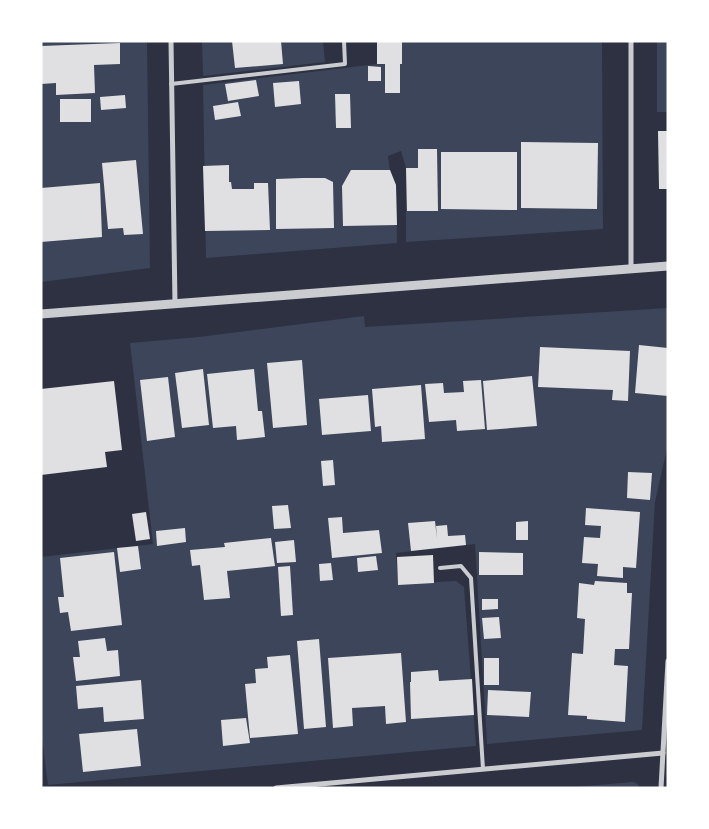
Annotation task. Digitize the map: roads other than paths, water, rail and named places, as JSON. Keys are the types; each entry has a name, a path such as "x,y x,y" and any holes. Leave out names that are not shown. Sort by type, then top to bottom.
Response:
{"street":[{"path":"171,41 175,304"},
{"path":"631,41 631,269"},
{"path":"41,314 668,266"},
{"path":"661,788 668,661"},
{"path":"276,788 663,753"}],"lane":[{"path":"171,84 345,64 344,41"},
{"path":"440,568 461,566 471,578 483,769"}]}
